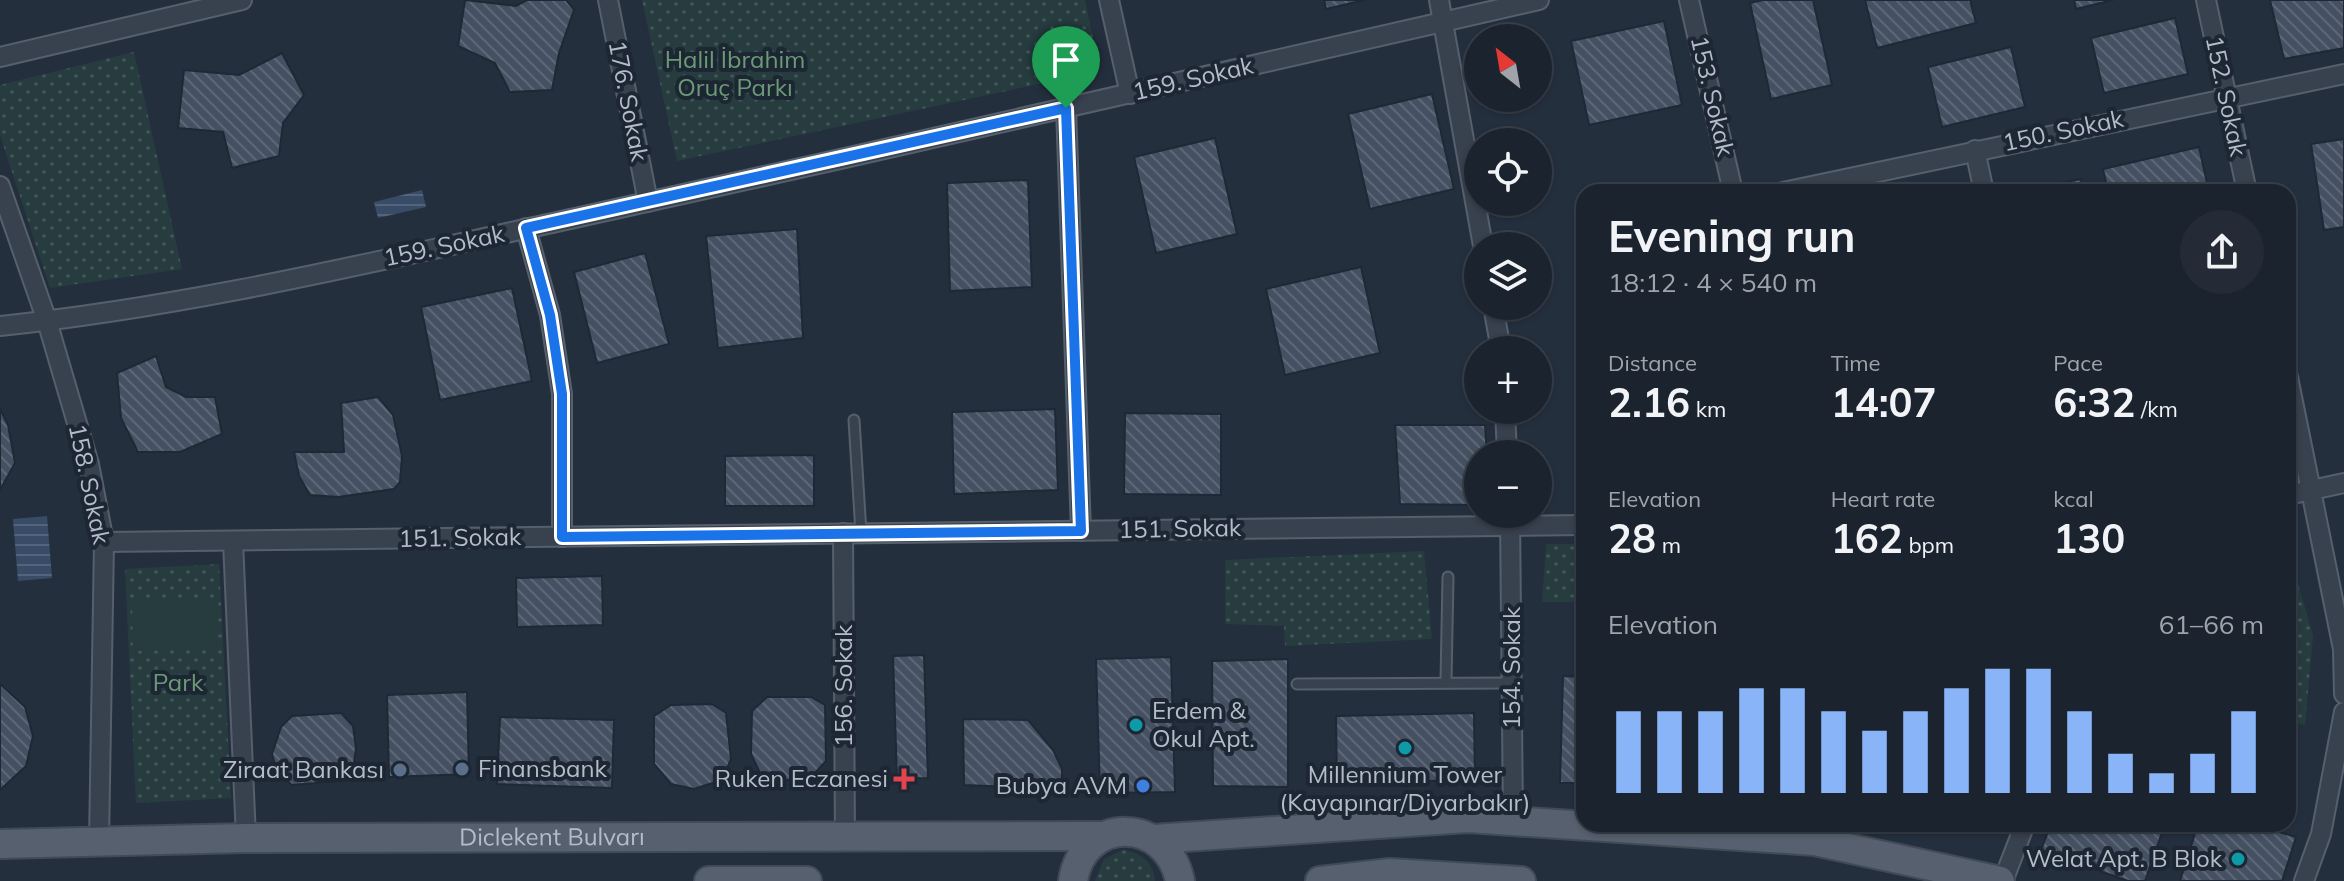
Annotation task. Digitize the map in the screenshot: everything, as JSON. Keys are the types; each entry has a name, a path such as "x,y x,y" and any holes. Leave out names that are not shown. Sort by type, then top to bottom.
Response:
{"main road":[{"path":"1154,839 1468,818 1576,824"},
{"name":"Diclekent Bulvarı","path":"0,844 246,838 845,839 1103,836 1138,832 1154,839"},
{"path":"1786,832 2002,881"},
{"path":"1073,881 1078,861 1103,836"},
{"path":"1154,839 1168,850 1177,865 1180,881"},
{"path":"1320,881 1390,873 1521,881"},
{"path":"709,881 807,881"}],"street":[{"path":"0,57 242,0"},
{"name":"176. Sokak","path":"608,0 648,202"},
{"path":"1109,0 1130,94"},
{"path":"1439,0 1481,232"},
{"name":"159. Sokak","path":"0,326 88,317 342,269 1539,0"},
{"name":"153. Sokak","path":"1689,0 1731,184"},
{"name":"152. Sokak","path":"2206,0 2245,184"},
{"name":"150. Sokak","path":"1820,184 2226,96 2344,74"},
{"path":"1066,108 1081,531"},
{"path":"1975,150 1982,184"},
{"name":"158. Sokak","path":"0,186 47,321 89,464 104,542 99,842"},
{"path":"526,228 550,315 562,394 562,537"},
{"path":"2296,413 2343,649 2344,694"},
{"path":"2296,494 2344,483"},
{"name":"151. Sokak","path":"104,542 1081,531 1464,521"},
{"name":"151. Sokak","path":"1552,523 1576,524"},
{"name":"154. Sokak","path":"1510,528 1513,821"},
{"name":"156. Sokak","path":"845,839 852,533"},
{"path":"233,541 246,838"},
{"path":"2304,881 2321,834 2344,712"},
{"path":"2002,881 2022,832"}],"lane":[{"path":"852,533 854,420"},
{"path":"1446,681 1448,577"},
{"path":"1297,684 1512,683"}],"green space":[{"name":"Halil İbrahim Oruç Parkı","path":"642,0 1085,0 1100,71 677,161"},
{"path":"134,52 182,269 50,288 0,135 0,85"},
{"path":"1546,544 1576,544 1576,602 1542,602"},
{"path":"1424,551 1432,639 1285,646 1284,626 1225,624 1225,560"},
{"name":"Park","path":"219,564 231,798 136,803 125,569"},
{"path":"2296,577 2313,636 2305,725 2296,723"},
{"path":"214,598 216,649 133,651 132,600"},
{"path":"1123,850 1136,853 1145,860 1152,869 1155,881 1095,881 1104,859"}],"water":[{"path":"422,190 426,207 378,218 374,202"},
{"path":"47,516 52,578 18,581 13,519"}],"building":[{"path":"465,0 516,6 527,0 566,0 574,10 559,53 552,90 510,92 495,63 458,46"},
{"path":"1324,0 1365,0 1326,9"},
{"path":"1813,0 1832,85 1771,99 1750,3"},
{"path":"1865,0 1970,0 1976,23 1877,48"},
{"path":"2074,0 2113,0 2076,9"},
{"path":"2270,0 2344,0 2344,48 2284,59"},
{"path":"2175,18 2188,74 2104,93 2091,38"},
{"path":"1664,21 1682,105 1589,125 1571,41"},
{"path":"2011,47 2025,107 1942,127 1928,67"},
{"path":"282,53 304,95 283,123 279,156 232,168 223,132 178,128 184,70 239,75"},
{"path":"1432,94 1454,189 1370,209 1348,114"},
{"path":"1215,138 1237,234 1156,253 1134,157"},
{"path":"2344,139 2344,227 2324,230 2311,144"},
{"path":"2199,147 2207,184 2106,184 2103,169"},
{"path":"2081,179 2082,184 2056,184"},
{"path":"1028,180 1032,287 950,291 947,183"},
{"path":"797,229 803,338 718,348 706,236"},
{"path":"645,253 669,344 597,363 574,272"},
{"path":"1361,267 1380,353 1285,375 1266,289"},
{"path":"512,288 532,381 440,400 421,307"},
{"path":"156,356 166,387 186,397 215,397 222,434 180,452 138,452 121,418 117,373"},
{"path":"378,397 393,415 402,456 400,482 394,489 338,497 310,495 299,476 294,452 344,452 341,403"},
{"path":"0,409 8,425 15,463 0,490"},
{"path":"1055,409 1058,490 954,494 952,412"},
{"path":"1125,413 1221,414 1221,495 1124,494"},
{"path":"1395,425 1485,425 1486,440 1464,440 1464,505 1400,504"},
{"path":"814,455 814,506 725,506 725,456"},
{"path":"602,576 603,625 517,627 516,578"},
{"path":"924,655 928,778 897,779 893,656"},
{"name":"Erdem & Okul Apt.","path":"1171,657 1175,792 1100,793 1096,659"},
{"path":"1288,659 1288,787 1213,786 1212,661"},
{"path":"1563,676 1576,677 1576,783 1560,783"},
{"path":"0,684 25,707 33,736 26,766 0,790"},
{"path":"467,692 469,774 389,777 387,695"},
{"path":"767,697 811,697 825,705 826,761 812,776 782,781 760,773 751,754 752,711"},
{"path":"712,704 726,713 731,759 722,780 694,789 671,784 654,764 654,716 671,705"},
{"path":"341,713 353,726 356,748 353,771 341,781 292,785 277,772 272,754 281,727 292,716"},
{"name":"Millennium Tower (Kayapınar/Diyarbakır)","path":"1474,713 1475,780 1337,783 1336,716"},
{"path":"500,717 614,720 612,788 497,784"},
{"path":"963,719 1028,720 1053,750 1062,769 1062,789 964,785"},
{"name":"Welat Apt. B Blok","path":"2048,832 2162,832 2145,881 2128,881 2041,850"},
{"name":"Welat Apt. B Blok","path":"2195,832 2279,832 2296,837 2282,881 2180,881"}],"place":[{"name":"Erdem & Okul Apt.","path":"1136,725"},
{"name":"Millennium Tower (Kayapınar/Diyarbakır)","path":"1405,748"},
{"name":"Finansbank","path":"462,769"},
{"name":"Ziraat Bankası","path":"400,770"},
{"name":"Ruken Eczanesi","path":"904,779"},
{"name":"Bubya AVM","path":"1143,786"},
{"name":"Welat Apt. B Blok","path":"2238,859"}],"route":[{"path":"1066,108 1081,531 562,537 562,394 550,315 526,228 1066,108"}]}
